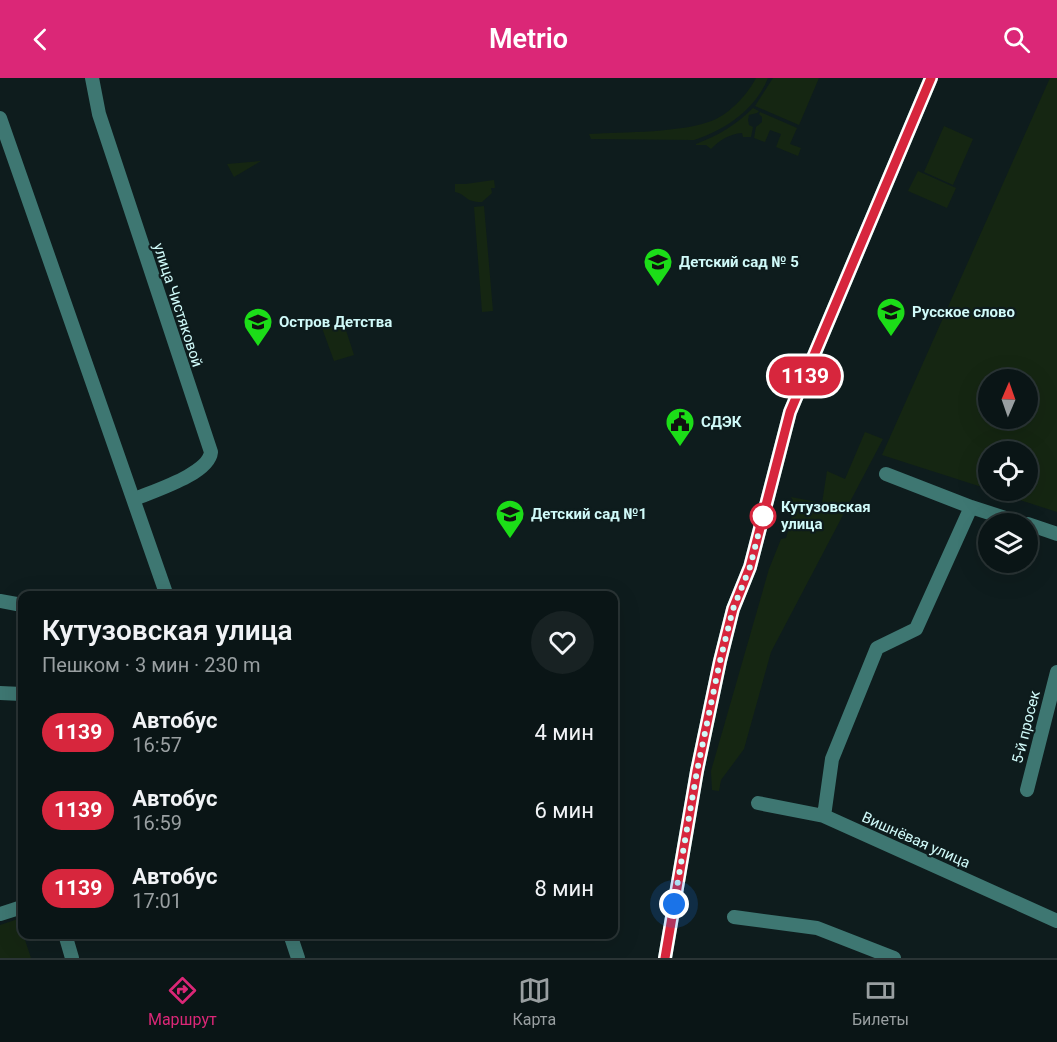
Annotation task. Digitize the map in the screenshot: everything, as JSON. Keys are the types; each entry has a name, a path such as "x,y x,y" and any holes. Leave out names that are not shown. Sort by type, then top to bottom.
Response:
{"street":[{"name":"улица Чистяковой","path":"92,78 99,114 211,452 210,458 197,471 135,499"},
{"path":"665,958 697,771 720,661 733,609 750,567 790,412 931,78"},
{"path":"0,118 166,591"},
{"path":"886,474 991,513"},
{"path":"824,816 832,759 877,648 916,629 972,507"},
{"path":"1038,528 1057,534"},
{"path":"0,601 18,604"},
{"name":"5-й просек","path":"1027,790 1057,672"},
{"path":"0,693 18,694"},
{"name":"Вишнёвая улица","path":"758,803 824,816 1057,921"},
{"path":"0,914 18,908"},
{"path":"734,916 817,928 894,958"},
{"path":"66,939 72,958"},
{"path":"292,939 298,958"}],"green space":[{"path":"756,78 768,78 755,100 738,117 706,136 694,140 591,139 589,134 670,130 714,120 738,102"},
{"path":"773,78 819,78 799,125 755,106"},
{"path":"1050,78 1057,78 1057,512 1023,501 1038,501 1038,441 978,441 978,486 882,455"},
{"path":"753,108 759,111 749,115 749,125 753,127 751,137 743,137 742,133 733,135 721,140 711,149 706,145 696,145 727,129"},
{"path":"760,112 797,128 790,144 801,148 798,156 776,147 781,134 770,130 765,142 754,138 756,127 762,122"},
{"path":"944,126 973,139 953,185 924,172"},
{"path":"261,161 234,177 227,164"},
{"path":"918,171 956,188 947,208 908,191"},
{"path":"494,180 495,188 491,188 492,193 482,202 469,200 455,192 455,184"},
{"path":"484,206 493,311 482,312 474,207"},
{"path":"343,321 354,355 334,361 322,328"},
{"path":"865,432 883,439 771,652 744,749 721,780 719,791 712,790 711,771 769,569 781,539 786,538 795,505 791,497 822,503 827,471 845,479"},
{"path":"18,919 18,939 25,939 31,958 0,958 0,925"}],"bus line":[{"name":"1139","path":"665,958 697,771 720,661 733,609 750,567 790,412 931,78"}],"place":[{"name":"Детский сад № 5","path":"658,288"},
{"name":"Русское слово","path":"891,338"},
{"name":"Остров Детства","path":"258,348"},
{"name":"СДЭК","path":"680,448"},
{"name":"Кутузовская улица","path":"763,516"},
{"name":"Детский сад №1","path":"510,540"}],"route":[{"path":"674,904 697,771 720,661 733,609 750,567 763,516"}]}
